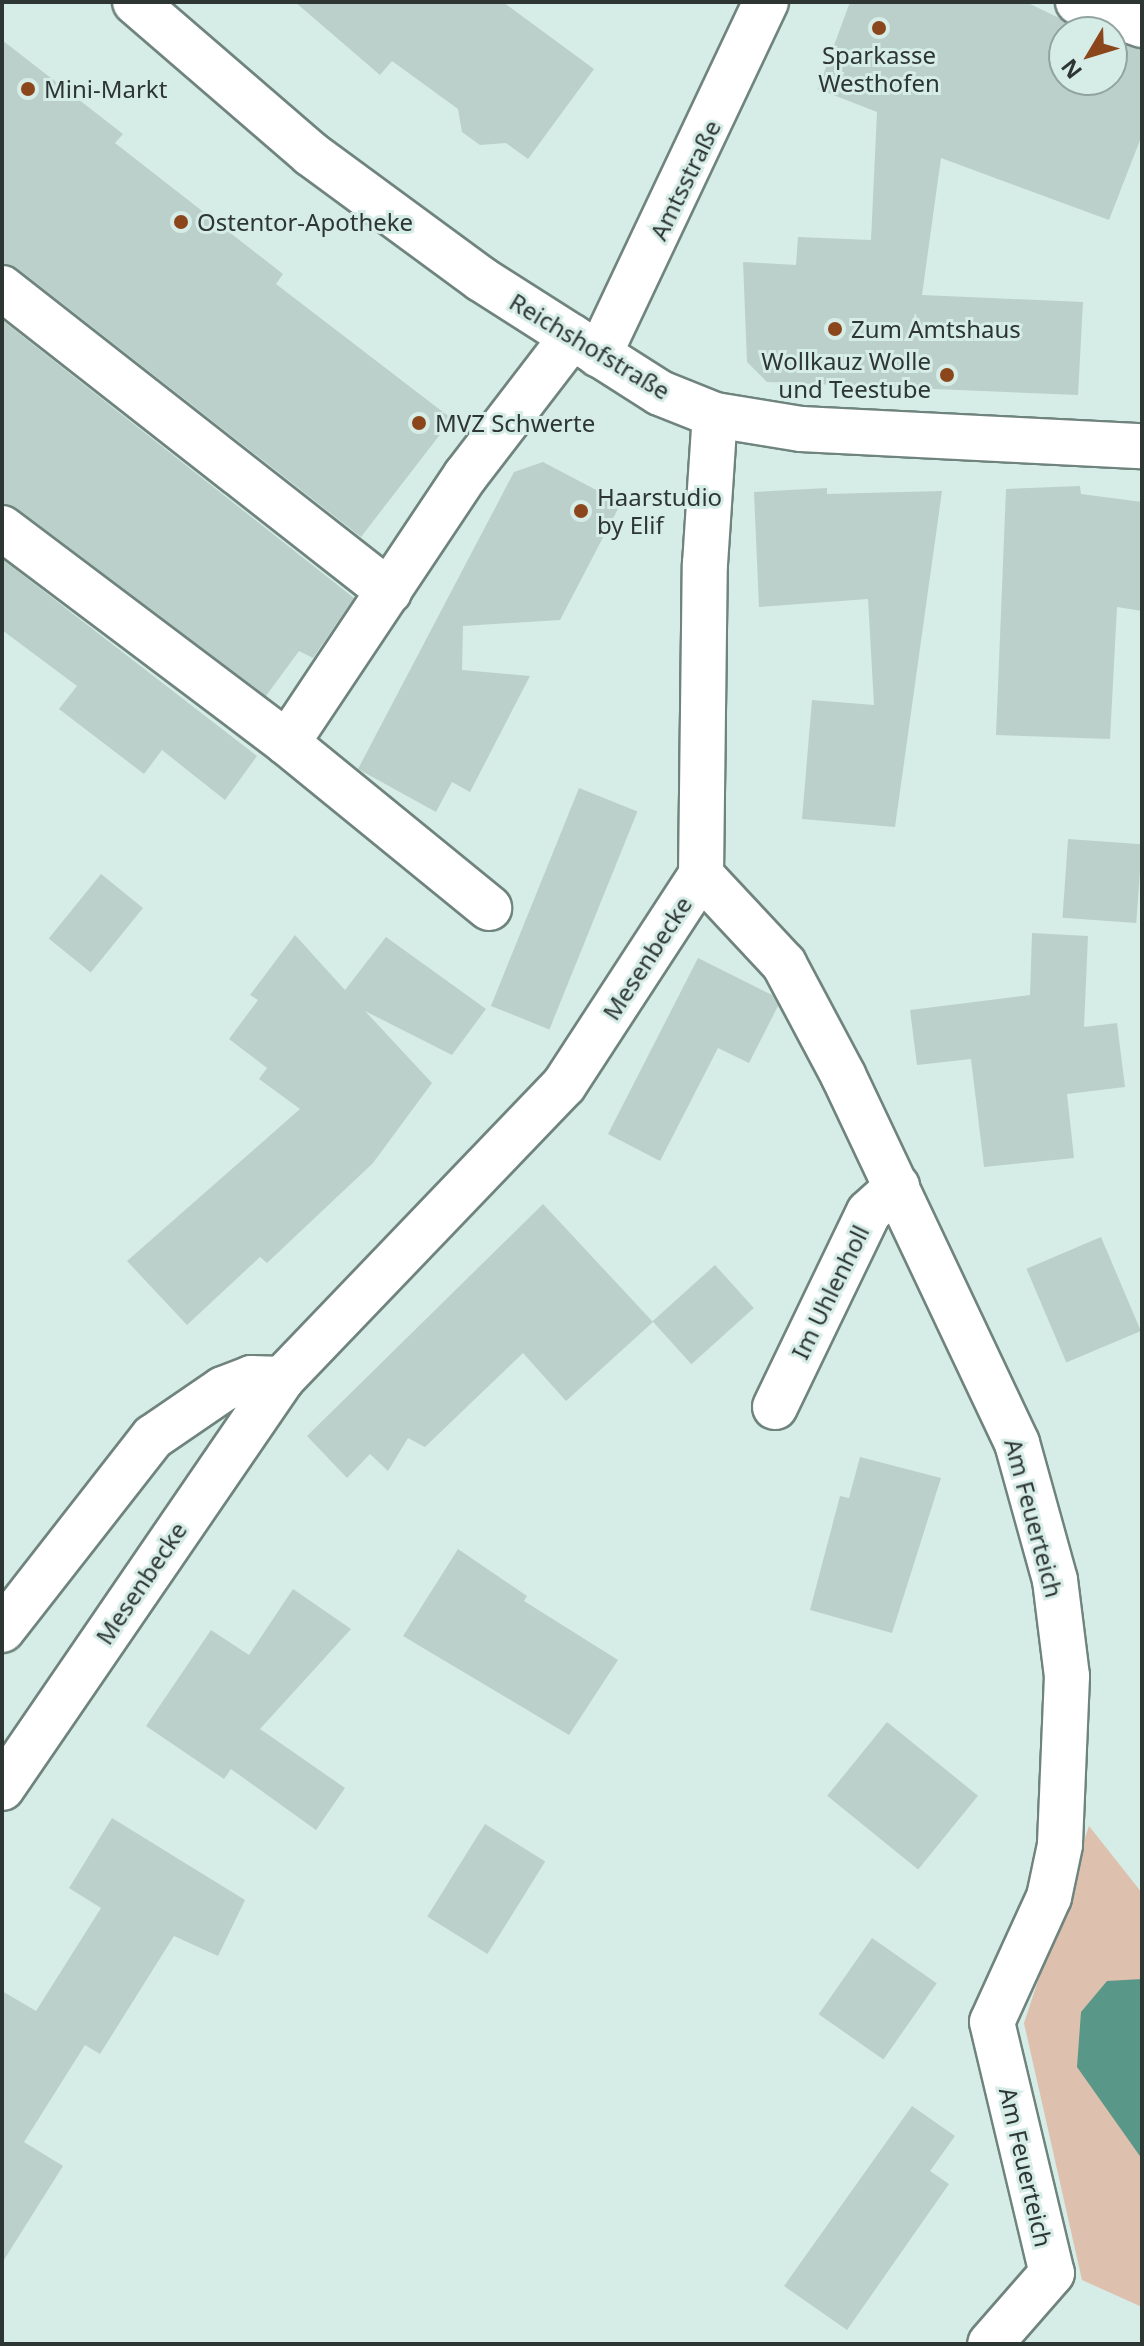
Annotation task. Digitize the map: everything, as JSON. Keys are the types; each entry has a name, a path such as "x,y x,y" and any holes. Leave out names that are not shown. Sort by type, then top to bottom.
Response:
{"street":[{"name":"Reichshofstraße","path":"135,2 311,154 481,279 660,393 715,415 801,429 1142,446"},
{"name":"Amtsstraße","path":"287,743 466,475 586,346 766,2"},
{"path":"1078,2 1142,25"},
{"path":"2,288 389,591"},
{"name":"Mesenbecke","path":"2,1788 282,1379 564,1085 701,875 705,564 715,415"},
{"path":"2,528 287,743 489,908"},
{"name":"Am Feuerteich","path":"701,875 784,964 897,1187 1017,1443 1055,1580 1067,1676 1066,1770 1049,1897 992,2022 1052,2273 990,2344"},
{"name":"Im Uhlenholl","path":"775,1407 869,1212 897,1187"},
{"path":"2,1630 153,1437 223,1389 251,1378 282,1379"}],"shaded area":[{"path":"1089,1826 1142,1893 1142,2307 1082,2280 1024,2023"},
{"path":"1142,1979 1142,2159 1077,2067 1081,2012 1107,1981"}],"building":[{"path":"295,2 503,2 594,69 528,159 506,143 480,145 462,132 458,109 392,61 380,75"},
{"path":"850,2 1026,2 1055,16 1048,16 1048,96 1128,96 1128,45 1142,49 1142,135 1109,220 941,158 922,295 1083,302 1078,395 767,382 747,362 743,262 796,265 798,237 871,240 877,112 818,89"},
{"path":"2,40 123,134 115,143 283,274 276,284 452,419 361,537 17,268 2,264"},
{"path":"2,320 354,598 313,658 299,651 266,696 17,508 2,504"},
{"path":"543,462 621,503 560,620 463,626 462,670 530,676 470,792 452,782 436,812 358,769 514,472"},
{"path":"1080,486 1081,494 1142,502 1142,611 1117,607 1110,739 996,735 1006,489"},
{"path":"827,488 827,494 942,491 895,827 802,819 812,700 874,705 868,599 759,607 754,492"},
{"path":"2,559 257,756 225,800 162,750 144,774 59,709 77,686 2,630"},
{"path":"579,788 637,812 549,1029 491,1006"},
{"path":"1068,839 1142,844 1136,923 1062,918"},
{"path":"101,874 143,908 91,972 49,939"},
{"path":"1032,933 1088,936 1084,1027 1117,1023 1125,1087 1067,1094 1074,1158 984,1167 971,1059 917,1065 910,1010 1030,995"},
{"path":"295,935 345,990 386,937 486,1009 452,1055 365,1011 432,1083 373,1163 267,1263 260,1257 187,1325 127,1261 300,1109 259,1079 267,1068 229,1039 258,1000 250,995"},
{"path":"698,958 772,995 778,1006 749,1063 718,1048 660,1161 608,1134"},
{"path":"543,1204 653,1322 566,1401 523,1353 425,1447 408,1438 388,1471 370,1454 347,1478 307,1436"},
{"path":"1101,1237 1141,1331 1066,1363 1026,1269"},
{"path":"715,1265 754,1308 691,1364 653,1321"},
{"path":"860,1457 941,1478 892,1633 810,1610 840,1496 849,1498"},
{"path":"458,1549 527,1596 524,1601 618,1660 569,1735 403,1636"},
{"path":"293,1589 351,1629 260,1729 345,1788 316,1830 231,1769 224,1779 146,1726 211,1630 249,1655"},
{"path":"887,1722 978,1796 918,1869 827,1796"},
{"path":"112,1818 245,1900 218,1956 174,1936 100,2054 85,2045 24,2142 63,2166 2,2263 2,1991 36,2011 101,1908 69,1888"},
{"path":"485,1824 545,1862 487,1954 427,1916"},
{"path":"872,1938 937,1983 883,2059 819,2014"},
{"path":"912,2106 955,2136 930,2171 949,2184 847,2330 784,2286"}],"place":[{"name":"Sparkasse Westhofen","path":"879,28"},
{"name":"Mini-Markt","path":"28,89"},
{"name":"Ostentor-Apotheke","path":"181,222"},
{"name":"Zum Amtshaus","path":"835,329"},
{"name":"Wollkauz Wolle und Teestube","path":"947,375"},
{"name":"MVZ Schwerte","path":"419,423"},
{"name":"Haarstudio by Elif","path":"581,511"}]}
